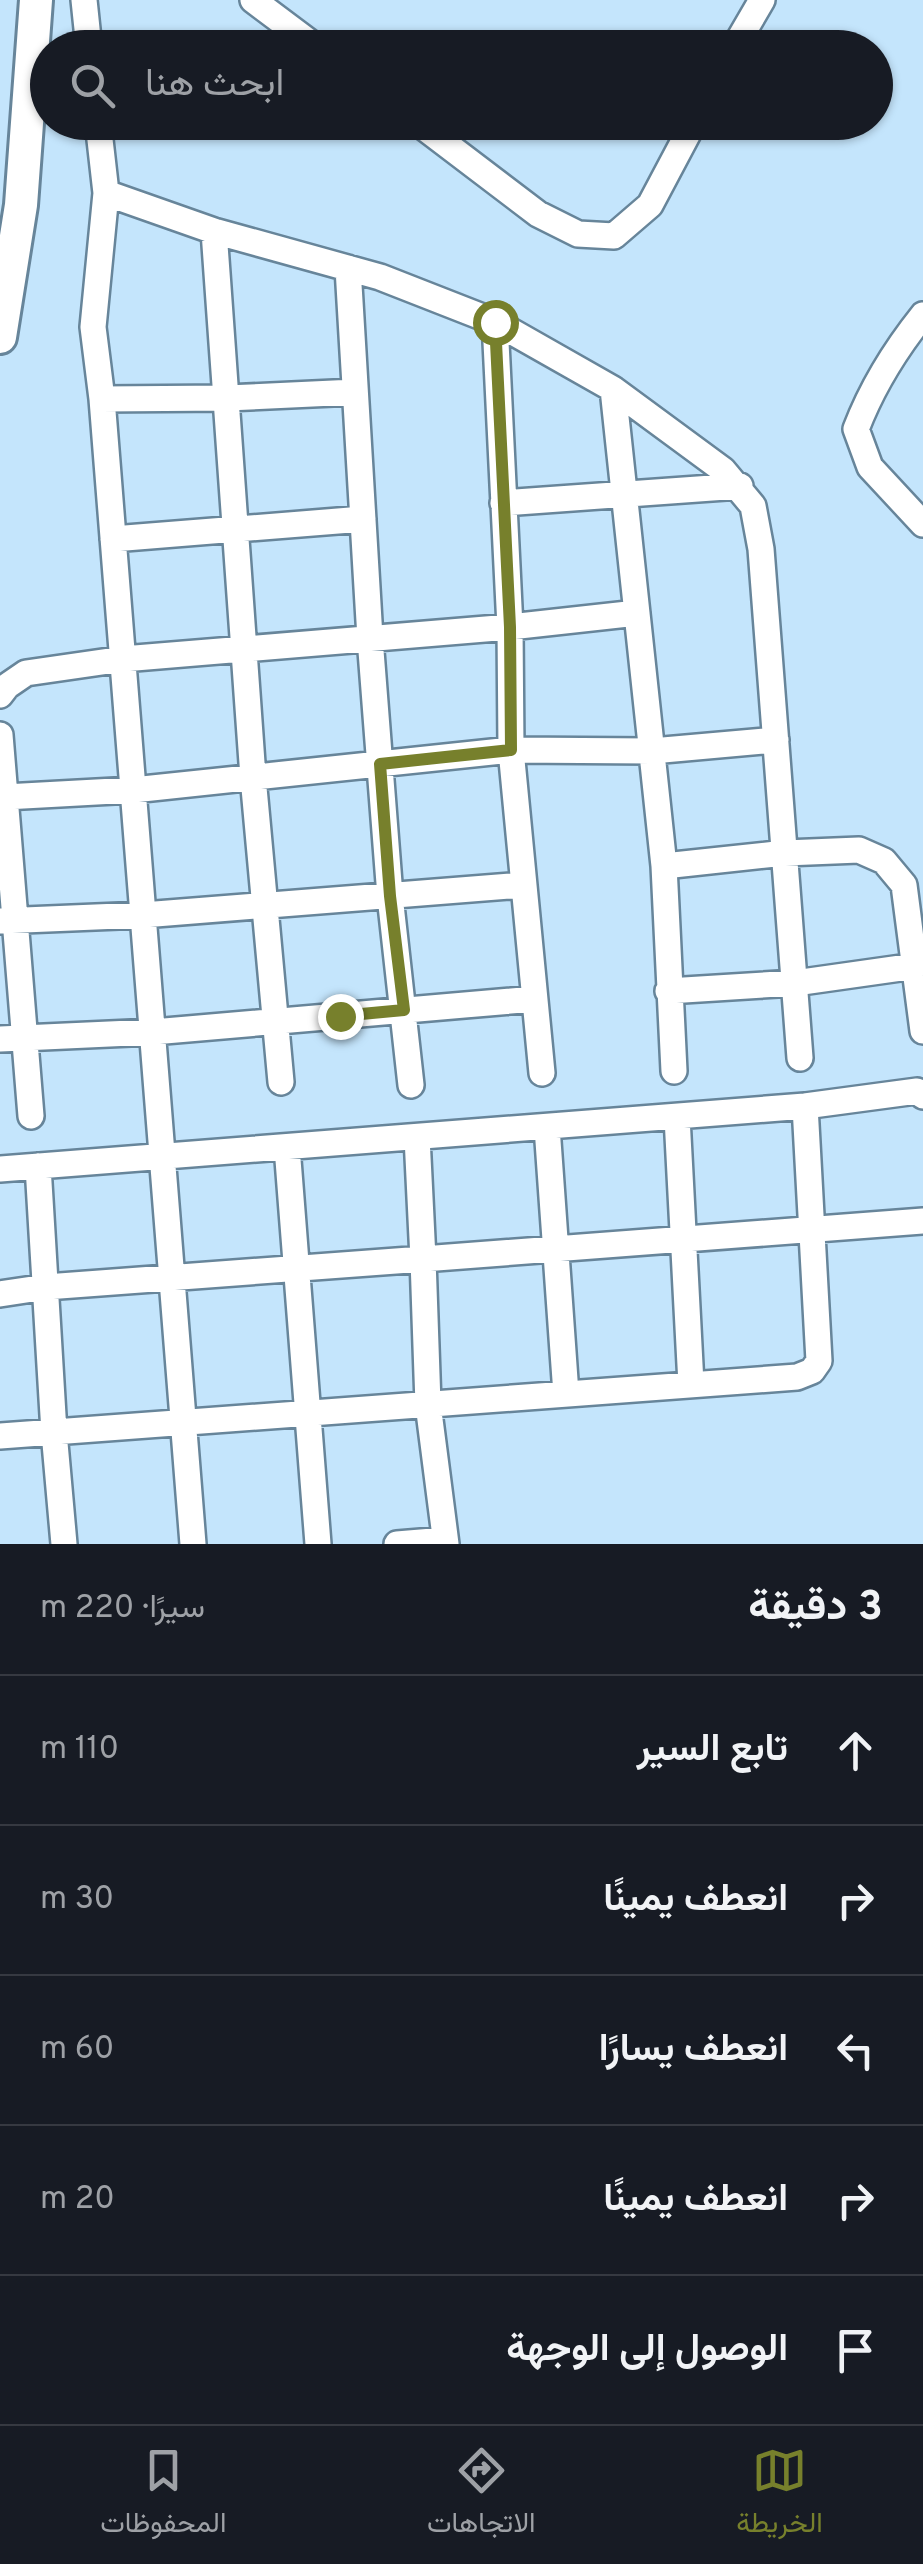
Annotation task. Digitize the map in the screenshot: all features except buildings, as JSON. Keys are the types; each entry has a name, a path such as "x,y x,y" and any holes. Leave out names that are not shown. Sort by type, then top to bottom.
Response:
{"main road":[{"path":"34,30 36,0"},
{"path":"0,337 21,204 30,82"}],"lane":[{"path":"84,0 87,30"},
{"path":"253,0 294,30"},
{"path":"744,30 762,0"},
{"path":"100,140 106,193 93,327 102,399 194,1544"},
{"path":"440,140 538,214 578,234 614,236 650,205 684,140"},
{"path":"106,193 214,231 380,277 495,322 613,389 740,486 753,506 761,550 800,1058"},
{"path":"214,231 253,777 281,1082"},
{"path":"348,268 370,638 390,896 411,1085"},
{"path":"923,316 869,395 856,429 870,467 923,524"},
{"path":"495,322 510,627 511,750 542,1073"},
{"path":"613,389 664,866 674,1071"},
{"path":"102,399 355,392"},
{"path":"503,503 740,486"},
{"path":"113,539 363,518"},
{"path":"0,695 26,673 123,658 637,613"},
{"path":"0,735 6,797 12,1039 31,1116"},
{"path":"6,797 133,790 511,750 652,751 776,740"},
{"path":"664,866 785,853 859,850 884,861 904,885 923,1031"},
{"path":"7,920 143,915 524,886"},
{"path":"668,991 795,983 914,966"},
{"path":"12,1039 152,1032 534,999"},
{"path":"0,1169 806,1106 917,1091 923,1096"},
{"path":"0,1436 797,1377 812,1370 819,1361 806,1106"},
{"path":"676,1116 692,1384"},
{"path":"547,1127 566,1394"},
{"path":"397,1544 446,1542 428,1404 417,1137"},
{"path":"287,1148 318,1544"},
{"path":"38,1166 64,1544"},
{"path":"0,1294 46,1286 923,1220"}],"route":[{"path":"340,1016 404,1010 380,764 511,750 510,627 495,322"}]}
